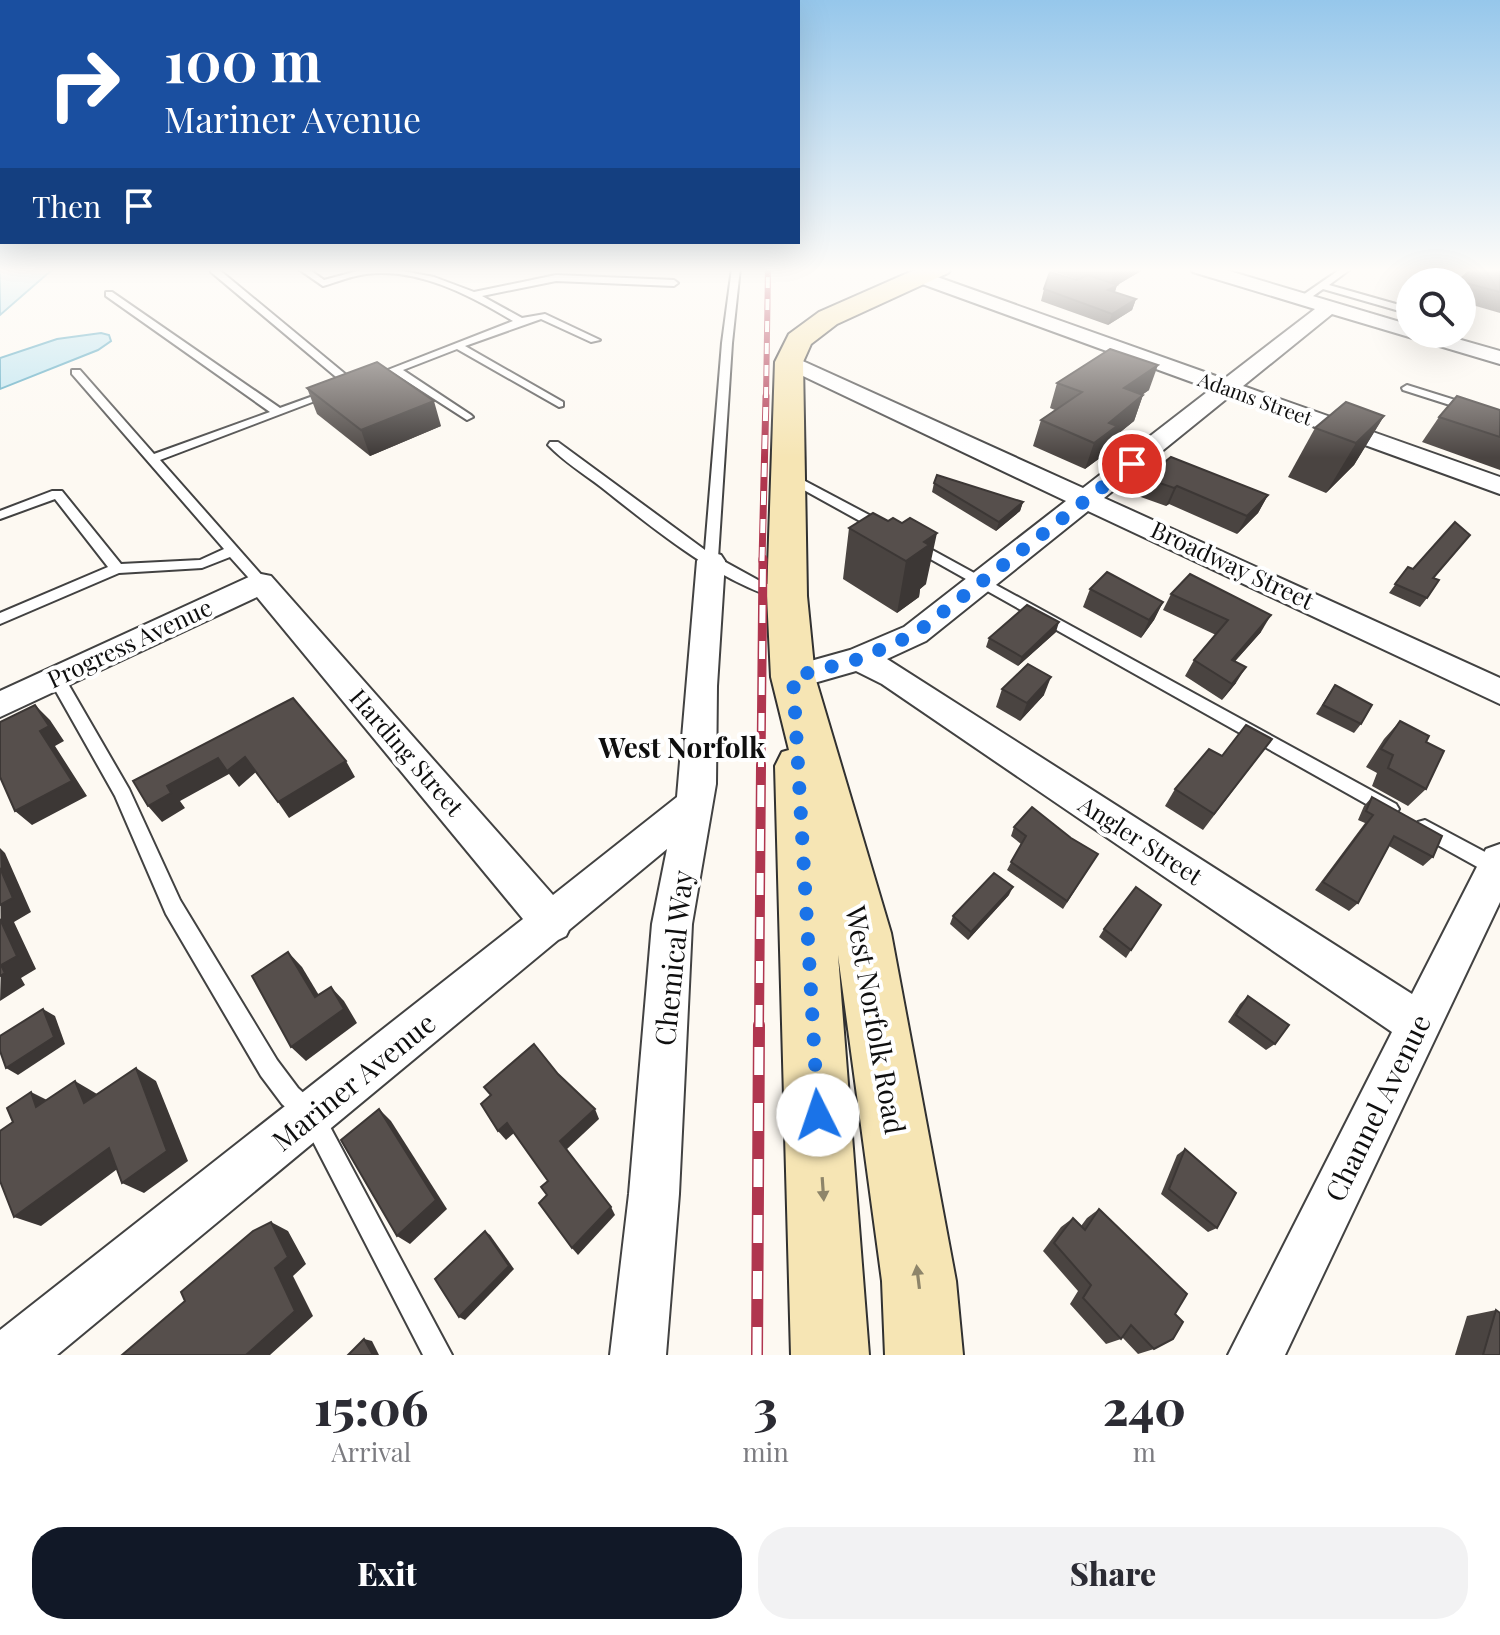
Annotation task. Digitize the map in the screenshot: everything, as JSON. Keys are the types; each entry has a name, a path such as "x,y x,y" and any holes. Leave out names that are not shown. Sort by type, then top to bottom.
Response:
{"street":[{"path":"789,362 799,340 809,331"},
{"name":"Adams Street","path":"1078,331 1227,390 1500,486"},
{"path":"795,684 915,634 1227,390 1289,331"},
{"path":"1470,348 1500,358"},
{"name":"West Norfolk Road","path":"789,362 787,596 795,684 804,911 830,1355"},
{"name":"Broadway Street","path":"789,362 1500,692"},
{"name":"Chemical Way","path":"638,1355 654,1194 672,924 698,784 701,686 711,561"},
{"name":"Progress Avenue","path":"0,705 261,583"},
{"name":"Harding Street","path":"261,583 552,923"},
{"name":"Angler Street","path":"859,659 893,676 1420,1025"},
{"name":"West Norfolk Road","path":"795,684 863,933 919,1281 924,1355"},
{"name":"Mariner Avenue","path":"13,1355 552,923 693,806"},
{"name":"Channel Avenue","path":"1256,1355 1498,865"}],"lane":[{"path":"162,331 278,412"},
{"path":"287,331 352,385"},
{"path":"380,374 494,331"},
{"path":"576,331 595,340"},
{"path":"711,561 728,331"},
{"path":"457,345 559,404"},
{"path":"395,369 467,417"},
{"path":"76,372 261,583"},
{"path":"152,459 366,379"},
{"path":"1407,388 1500,418"},
{"path":"554,445 711,561 741,578 787,596"},
{"path":"788,476 983,581 1406,818 1498,865"},
{"path":"0,515 57,494 117,569"},
{"path":"0,619 117,569 202,564 232,551"},
{"path":"57,679 123,794 173,907 269,1068 290,1096 312,1116 438,1355"}],"water":[{"path":"101,333 109,335 111,341 98,350 0,389 0,358 57,339"}],"building":[{"path":"1110,349 1158,365 1124,388 1143,395 1109,423 1117,426 1094,443 1041,420 1082,392 1057,383"},
{"path":"377,362 434,401 361,430 307,388"},
{"path":"1457,396 1500,410 1500,437 1439,417"},
{"path":"1346,402 1384,416 1356,443 1315,428"},
{"path":"1171,457 1268,495 1247,516 1177,486 1174,488 1145,478"},
{"path":"937,475 1023,502 999,522 934,483"},
{"path":"873,513 888,521 893,518 902,523 910,518 937,533 924,542 929,545 906,561 849,528"},
{"path":"1455,522 1470,535 1433,578 1439,580 1427,598 1395,584 1408,567 1413,569"},
{"path":"1107,572 1163,602 1149,620 1090,589"},
{"path":"1190,574 1271,615 1232,660 1246,667 1232,684 1194,660 1228,620 1171,594"},
{"path":"1027,605 1059,622 1022,657 989,638"},
{"path":"1028,664 1051,677 1027,703 1002,689"},
{"path":"1335,685 1372,705 1361,724 1323,705"},
{"path":"293,698 346,761 278,802 245,757 227,771 218,758 167,786 171,793 148,806 133,781"},
{"path":"35,705 49,726 40,731 72,781 15,811 0,777 0,722"},
{"path":"1400,721 1429,736 1426,742 1444,751 1426,789 1388,768 1393,755 1381,749"},
{"path":"1246,725 1272,739 1214,814 1175,789 1209,749 1222,756"},
{"path":"1372,797 1442,836 1433,857 1394,836 1358,903 1323,882 1373,815 1366,811"},
{"path":"1032,807 1071,838 1098,854 1067,901 1011,862 1026,836 1014,827"},
{"path":"0,868 13,898 0,905"},
{"path":"994,873 1013,887 971,932 953,916"},
{"path":"1136,887 1161,905 1131,950 1104,929"},
{"path":"0,919 17,956 1,965 5,973 0,976"},
{"path":"288,952 315,997 331,987 344,1009 291,1047 252,976"},
{"path":"1248,996 1289,1025 1275,1044 1236,1015"},
{"path":"43,1009 54,1037 6,1068 0,1051 0,1036"},
{"path":"534,1044 558,1074 595,1109 560,1141 611,1207 572,1248 539,1203 547,1195 541,1187 548,1181 507,1123 498,1131 481,1104 491,1095 484,1087"},
{"path":"136,1068 167,1151 122,1183 109,1148 14,1217 0,1181 0,1131 13,1122 7,1108 31,1092 36,1107 75,1081 84,1103"},
{"path":"379,1109 436,1200 397,1236 341,1140"},
{"path":"1185,1149 1236,1193 1217,1228 1169,1189"},
{"path":"1099,1209 1187,1294 1175,1314 1183,1322 1173,1339 1154,1349 1131,1325 1121,1339 1083,1298 1091,1285 1054,1243 1073,1218 1085,1230"},
{"path":"271,1222 288,1257 275,1268 295,1311 246,1355 122,1355 185,1301 181,1292 253,1231"},
{"path":"485,1231 509,1266 459,1317 435,1279"},
{"path":"1496,1310 1500,1313 1500,1355 1483,1355"},
{"path":"364,1339 373,1355 348,1355"}],"railway":[{"path":"766,398 767,331"},
{"path":"762,561 766,396"},
{"path":"761,767 763,559"},
{"path":"759,1027 761,765"},
{"path":"757,1355 759,1025"}],"district":[{"name":"West Norfolk","path":"682,748"}],"route":[{"path":"818,1115 793,677 859,659 915,634 1132,464"}]}
